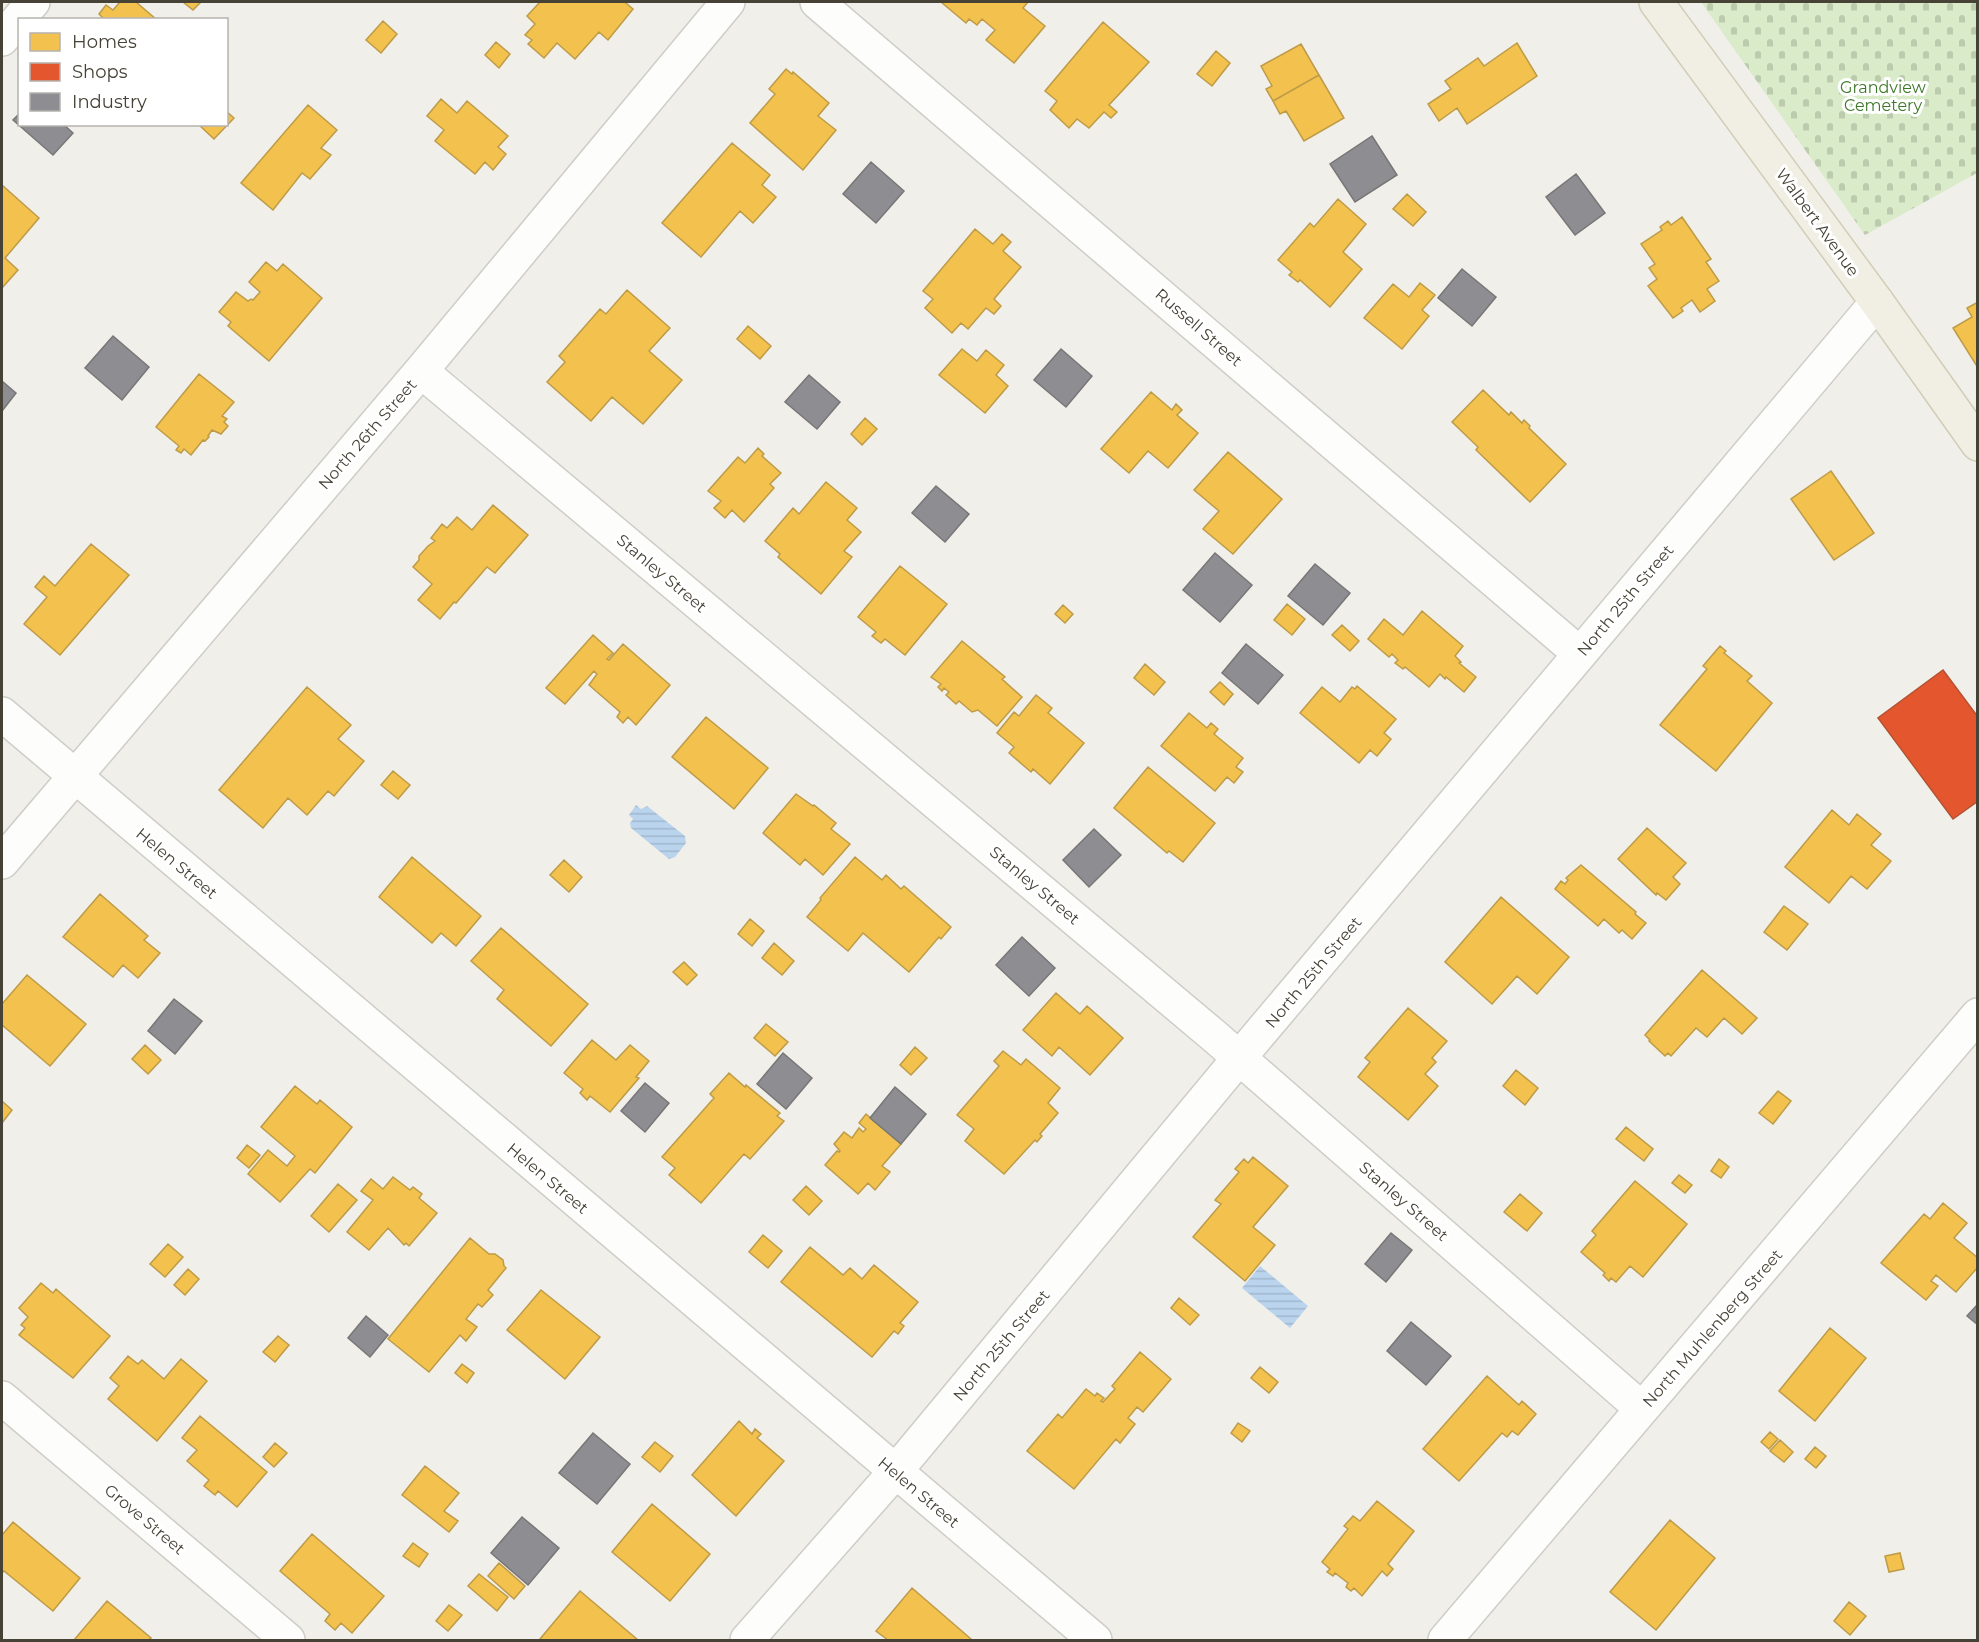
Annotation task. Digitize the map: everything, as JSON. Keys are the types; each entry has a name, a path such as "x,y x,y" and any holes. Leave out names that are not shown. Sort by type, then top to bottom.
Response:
{"main road":[{"name":"Walbert Avenue","path":"1656,2 1877,302 1977,444"}],"street":[{"path":"20,18 33,2"},
{"name":"North 26th Street","path":"2,861 421,371 728,2"},
{"name":"Russell Street","path":"817,2 1580,654"},
{"path":"2,39 18,20"},
{"name":"North 25th Street","path":"747,1641 895,1472 1239,1058 1877,302"},
{"name":"Stanley Street","path":"421,371 1239,1058 1641,1408"},
{"name":"Helen Street","path":"2,714 1095,1641"},
{"name":"North Muhlenberg Street","path":"1445,1641 1641,1408 1785,1245 1977,1016"},
{"name":"Grove Street","path":"2,1398 288,1641"}],"green space":[{"name":"Grandview Cemetery","path":"1701,2 1977,2 1977,173 1865,235"}],"water":[{"path":"636,805 641,809 647,806 685,836 686,843 675,857 669,859 631,828 630,823 633,819 629,815"},
{"path":"1260,1266 1308,1306 1290,1328 1242,1288"}],"building: Homes":[{"path":"120,2 136,2 155,18 103,18 99,14 106,5 113,10"},
{"path":"183,2 201,2 193,10"},
{"path":"540,2 627,2 633,9 608,40 599,32 575,59 557,43 544,58 528,44 532,40 525,35 535,24 527,16"},
{"path":"941,2 1028,2 1023,8 1045,26 1014,63 986,40 995,30 982,19 977,25 969,19 966,23"},
{"path":"383,21 397,34 381,53 366,40"},
{"path":"1103,22 1149,62 1109,105 1117,112 1111,118 1104,112 1089,128 1077,119 1069,128 1050,110 1057,101 1045,91"},
{"path":"496,42 510,54 499,68 485,55"},
{"path":"1517,43 1537,76 1467,124 1457,108 1439,121 1428,104 1451,89 1445,81 1478,58 1484,66"},
{"path":"1301,44 1319,75 1273,101 1266,89 1272,86 1261,66"},
{"path":"1216,51 1230,63 1212,86 1197,74"},
{"path":"786,69 792,74 793,72 829,103 818,116 836,130 803,170 750,123 775,94 769,89"},
{"path":"1319,75 1344,118 1304,141 1286,111 1280,114 1273,101"},
{"path":"441,99 457,113 467,101 508,136 498,147 506,154 493,170 485,162 475,174 435,141 444,130 427,116"},
{"path":"308,105 337,130 321,148 331,155 310,179 302,173 273,210 241,183"},
{"path":"228,113 234,118 228,124"},
{"path":"200,126 226,126 214,139"},
{"path":"732,143 770,175 762,185 776,197 753,223 740,211 701,257 662,223"},
{"path":"2,185 39,218 5,258 18,270 2,288"},
{"path":"1407,194 1426,212 1413,226 1393,209"},
{"path":"1338,199 1366,224 1343,252 1362,269 1330,307 1300,280 1298,282 1289,275 1292,272 1278,260 1310,223 1314,227"},
{"path":"1682,217 1711,259 1706,262 1719,281 1707,289 1715,301 1700,312 1692,300 1673,318 1648,286 1657,279 1649,268 1655,264 1641,244 1662,230 1660,227 1668,221 1671,225"},
{"path":"975,229 993,244 1002,234 1011,242 1003,251 1021,267 994,299 1001,306 994,314 986,308 968,329 961,323 952,333 925,308 933,299 923,291"},
{"path":"266,262 277,271 283,264 322,298 269,361 228,326 231,322 219,312 236,292 248,301 253,300 260,292 249,282"},
{"path":"1420,283 1435,295 1422,310 1429,316 1402,349 1364,318 1393,284 1409,297"},
{"path":"627,290 670,328 649,351 682,380 643,424 612,397 591,421 547,382 565,362 559,356 600,309 606,314"},
{"path":"1978,302 1978,368 1953,328 1972,317 1967,308"},
{"path":"748,326 771,346 760,359 737,339"},
{"path":"962,349 977,361 986,350 1004,365 996,375 1008,386 985,413 939,375"},
{"path":"199,374 234,402 222,416 227,419 224,422 228,426 221,434 212,430 209,437 203,440 191,455 184,449 181,453 176,450 179,446 156,427"},
{"path":"1483,390 1509,415 1511,412 1522,423 1524,420 1530,426 1529,428 1566,464 1530,502 1476,450 1478,447 1452,422"},
{"path":"1151,392 1172,410 1176,404 1182,410 1177,415 1198,433 1168,468 1148,451 1129,473 1101,449"},
{"path":"865,418 877,429 862,445 851,434"},
{"path":"758,448 764,454 762,456 781,473 770,484 774,488 744,522 732,510 725,518 714,508 721,501 708,491 738,457 745,463"},
{"path":"1228,452 1282,499 1233,554 1203,529 1219,511 1194,490"},
{"path":"1831,471 1874,533 1834,560 1791,499"},
{"path":"826,482 857,508 847,520 861,532 844,551 852,557 821,594 778,557 780,554 765,541 793,508 799,514"},
{"path":"493,505 528,535 495,573 487,567 440,619 418,600 432,584 413,567 419,560 419,556 435,541 431,538 442,524 447,528 457,517 472,530"},
{"path":"91,544 129,575 60,655 24,624 47,597 35,587 44,576 55,586"},
{"path":"900,566 947,604 905,655 885,639 881,643 872,636 876,632 858,617"},
{"path":"1287,604 1305,619 1292,635 1274,620"},
{"path":"1063,605 1073,614 1065,623 1055,614"},
{"path":"1422,611 1463,646 1455,656 1461,662 1459,663 1476,677 1464,692 1440,674 1429,687 1405,667 1403,669 1395,663 1398,660 1392,654 1389,657 1368,639 1384,619 1403,635"},
{"path":"1342,625 1359,641 1350,651 1332,635"},
{"path":"593,635 613,653 607,659 609,660 623,644 670,685 636,725 628,717 623,723 617,717 620,712 589,685 597,674 594,671 565,704 546,688"},
{"path":"962,641 1005,677 1002,679 1022,697 997,726 978,710 972,712 959,701 956,704 946,695 949,692 944,688 942,691 938,687 941,684 931,677"},
{"path":"1720,646 1726,651 1724,653 1752,676 1747,681 1772,703 1716,771 1660,725 1707,669 1703,666"},
{"path":"1145,664 1165,682 1154,695 1134,678"},
{"path":"1220,682 1233,694 1224,705 1210,692"},
{"path":"1357,686 1396,719 1384,733 1391,739 1377,756 1370,750 1359,763 1300,713 1322,687 1340,702 1352,687 1355,689"},
{"path":"307,687 351,725 338,739 364,761 334,796 328,791 307,815 288,798 263,828 219,790"},
{"path":"1036,695 1052,708 1048,713 1084,743 1050,784 1033,769 1031,772 1009,753 1014,747 997,733 1014,712 1019,716"},
{"path":"1189,713 1207,728 1211,723 1218,729 1214,734 1243,758 1236,767 1243,772 1234,783 1227,777 1215,791 1161,746"},
{"path":"706,717 768,768 734,809 672,757"},
{"path":"1148,767 1215,823 1183,862 1169,851 1167,853 1114,808"},
{"path":"393,771 410,785 398,799 381,785"},
{"path":"796,794 836,823 831,829 850,844 823,875 805,859 800,865 763,833"},
{"path":"1832,810 1849,825 1857,814 1881,834 1871,845 1891,861 1867,889 1851,876 1829,903 1785,867"},
{"path":"1647,828 1686,863 1673,877 1680,884 1666,900 1657,893 1656,895 1618,859"},
{"path":"412,857 481,916 456,946 441,933 432,943 379,897"},
{"path":"855,857 882,880 886,875 901,889 904,886 951,927 941,939 939,937 909,972 863,933 848,951 807,917"},
{"path":"564,860 582,877 569,892 550,875"},
{"path":"1581,865 1646,923 1632,939 1622,930 1619,933 1604,919 1598,926 1555,889 1561,881 1565,884 1568,880 1566,878"},
{"path":"100,894 148,936 144,940 160,953 138,978 123,965 113,977 63,937"},
{"path":"1501,897 1569,957 1537,994 1517,976 1492,1004 1445,962"},
{"path":"1784,906 1808,924 1787,950 1764,932"},
{"path":"750,919 764,931 752,946 738,934"},
{"path":"501,928 588,1004 551,1046 497,999 504,990 471,961"},
{"path":"774,943 794,961 782,975 762,958"},
{"path":"684,962 697,975 687,985 673,972"},
{"path":"1702,970 1757,1018 1742,1034 1724,1018 1707,1037 1696,1028 1671,1056 1668,1053 1665,1056 1645,1035"},
{"path":"27,975 86,1024 50,1066 2,1025 2,1004"},
{"path":"1056,993 1080,1014 1087,1006 1123,1038 1090,1075 1059,1047 1052,1056 1023,1030"},
{"path":"1408,1008 1447,1041 1432,1058 1436,1062 1425,1074 1438,1086 1408,1120 1358,1077 1370,1062 1365,1058"},
{"path":"766,1024 788,1042 775,1056 754,1038"},
{"path":"592,1040 616,1060 630,1045 649,1061 636,1077 639,1078 610,1112 590,1096 587,1100 580,1093 583,1089 564,1073"},
{"path":"145,1045 161,1060 148,1074 132,1059"},
{"path":"915,1047 927,1058 911,1075 900,1065"},
{"path":"1003,1051 1021,1065 1026,1059 1060,1088 1048,1103 1058,1113 1040,1134 1042,1136 1037,1142 1035,1140 1004,1174 965,1141 974,1129 957,1115 999,1066 994,1061"},
{"path":"1516,1070 1538,1088 1525,1105 1503,1086"},
{"path":"729,1073 780,1113 777,1116 784,1121 750,1159 744,1154 701,1203 669,1175 675,1168 662,1157 714,1098 710,1094"},
{"path":"295,1086 317,1104 320,1100 352,1127 315,1173 310,1169 280,1202 248,1174 268,1150 287,1166 295,1156 261,1127"},
{"path":"1778,1091 1791,1101 1773,1124 1759,1113"},
{"path":"2,1101 12,1110 2,1123"},
{"path":"866,1114 901,1144 882,1166 890,1172 875,1190 868,1183 858,1194 825,1165 837,1151 840,1151 834,1144 844,1132 852,1138 859,1128 863,1132 866,1129 859,1123"},
{"path":"1626,1127 1653,1149 1644,1161 1616,1139"},
{"path":"247,1145 260,1155 249,1168 237,1158"},
{"path":"1253,1157 1288,1186 1253,1227 1275,1245 1245,1281 1193,1237 1221,1204 1215,1200 1239,1172 1235,1169 1244,1159 1248,1163"},
{"path":"1719,1159 1729,1167 1721,1178 1711,1171"},
{"path":"1679,1175 1692,1185 1685,1193 1672,1183"},
{"path":"393,1177 410,1190 413,1187 422,1194 419,1198 437,1213 409,1246 406,1243 404,1245 388,1228 369,1250 347,1232 373,1200 361,1191 371,1179 383,1189"},
{"path":"1635,1181 1687,1224 1643,1277 1630,1266 1616,1282 1611,1278 1609,1281 1603,1275 1605,1273 1581,1252 1596,1235 1592,1231"},
{"path":"338,1184 357,1200 329,1232 311,1216"},
{"path":"806,1186 822,1201 809,1215 793,1200"},
{"path":"1520,1194 1542,1213 1527,1231 1504,1212"},
{"path":"1943,1203 1967,1223 1954,1238 1978,1258 1978,1267 1956,1292 1936,1275 1931,1281 1938,1286 1926,1300 1881,1263 1924,1214 1930,1219"},
{"path":"763,1235 782,1251 768,1268 749,1252"},
{"path":"470,1238 489,1254 495,1254 503,1260 506,1268 488,1290 493,1295 482,1307 478,1304 466,1319 477,1327 466,1341 460,1335 429,1372 388,1339"},
{"path":"168,1244 183,1257 165,1277 150,1264"},
{"path":"810,1247 843,1275 850,1268 862,1279 874,1265 918,1302 900,1323 904,1326 898,1334 894,1331 872,1357 781,1282"},
{"path":"188,1269 199,1279 185,1295 174,1285"},
{"path":"41,1283 53,1293 56,1289 110,1336 73,1378 19,1335 25,1328 21,1325 28,1317 19,1308"},
{"path":"541,1290 600,1337 565,1379 507,1330"},
{"path":"1179,1298 1199,1315 1190,1325 1171,1308"},
{"path":"1830,1328 1866,1358 1815,1421 1779,1391"},
{"path":"278,1336 289,1345 275,1362 263,1352"},
{"path":"1140,1352 1171,1379 1143,1412 1137,1407 1128,1418 1135,1424 1120,1443 1116,1439 1074,1489 1027,1451 1058,1414 1062,1418 1086,1389 1095,1396 1097,1393 1104,1398 1101,1401 1103,1402 1115,1389 1112,1386"},
{"path":"128,1356 138,1364 142,1360 164,1379 181,1359 207,1381 157,1441 108,1399 119,1386 110,1378"},
{"path":"462,1364 474,1373 467,1383 455,1373"},
{"path":"1260,1367 1278,1382 1269,1393 1251,1378"},
{"path":"1487,1376 1519,1405 1522,1401 1536,1414 1518,1435 1512,1431 1507,1437 1502,1433 1459,1481 1423,1449"},
{"path":"200,1416 267,1472 237,1507 218,1491 215,1495 204,1486 209,1480 187,1461 197,1450 182,1438"},
{"path":"739,1421 752,1434 755,1429 761,1434 757,1438 784,1461 736,1516 692,1475"},
{"path":"1238,1423 1250,1431 1242,1442 1231,1433"},
{"path":"1770,1432 1778,1439 1769,1449 1761,1442"},
{"path":"1780,1440 1793,1452 1784,1462 1770,1451"},
{"path":"655,1442 673,1456 660,1472 642,1457"},
{"path":"275,1443 287,1453 274,1467 263,1457"},
{"path":"1815,1447 1826,1456 1816,1468 1805,1459"},
{"path":"425,1466 459,1493 444,1511 458,1521 449,1532 402,1495"},
{"path":"1377,1501 1414,1531 1388,1564 1393,1569 1387,1576 1382,1571 1362,1596 1354,1588 1351,1591 1346,1587 1348,1583 1335,1573 1333,1576 1327,1572 1330,1569 1322,1562 1348,1529 1344,1526 1353,1516 1360,1521"},
{"path":"652,1504 710,1554 670,1601 612,1552"},
{"path":"1670,1520 1715,1558 1656,1630 1610,1592"},
{"path":"13,1522 80,1578 53,1611 4,1571 2,1573 2,1535"},
{"path":"312,1534 384,1596 352,1633 341,1623 335,1630 325,1621 330,1614 280,1571"},
{"path":"413,1543 428,1554 419,1567 403,1556"},
{"path":"1900,1553 1904,1569 1889,1572 1885,1556"},
{"path":"499,1563 525,1586 514,1599 488,1576"},
{"path":"479,1574 508,1597 497,1611 468,1586"},
{"path":"912,1588 971,1639 888,1640 876,1631"},
{"path":"580,1591 638,1640 540,1639"},
{"path":"107,1601 151,1638 148,1640 74,1640"},
{"path":"1849,1602 1866,1616 1850,1635 1834,1621"},
{"path":"449,1605 462,1615 448,1631 436,1621"}],"building: Shops":[{"path":"1943,670 1978,717 1978,801 1953,819 1878,718"}],"building: Industry":[{"path":"18,115 18,124 13,120"},
{"path":"20,126 65,126 73,133 53,155"},
{"path":"1372,136 1397,175 1355,202 1330,164"},
{"path":"871,162 904,191 876,223 843,194"},
{"path":"1576,174 1605,213 1575,235 1546,197"},
{"path":"1462,269 1496,297 1472,326 1438,298"},
{"path":"113,336 149,367 122,400 85,368"},
{"path":"1061,349 1092,376 1066,407 1034,380"},
{"path":"809,375 840,402 817,429 785,402"},
{"path":"2,381 16,393 2,411"},
{"path":"936,486 969,514 945,542 912,513"},
{"path":"1215,553 1252,585 1220,622 1183,590"},
{"path":"1315,564 1350,593 1323,625 1288,596"},
{"path":"1246,644 1283,675 1258,704 1222,673"},
{"path":"1094,829 1121,855 1089,887 1063,860"},
{"path":"1022,937 1055,968 1029,996 996,965"},
{"path":"174,999 202,1021 175,1054 148,1031"},
{"path":"783,1053 812,1078 786,1109 757,1084"},
{"path":"645,1083 669,1103 645,1132 621,1111"},
{"path":"895,1087 926,1114 901,1144 870,1118"},
{"path":"1391,1233 1412,1250 1386,1282 1365,1264"},
{"path":"1978,1304 1978,1325 1967,1316"},
{"path":"366,1316 388,1335 370,1357 348,1338"},
{"path":"1411,1322 1451,1356 1426,1385 1387,1351"},
{"path":"593,1433 630,1464 597,1504 559,1473"},
{"path":"522,1517 559,1548 528,1585 491,1553"}]}
